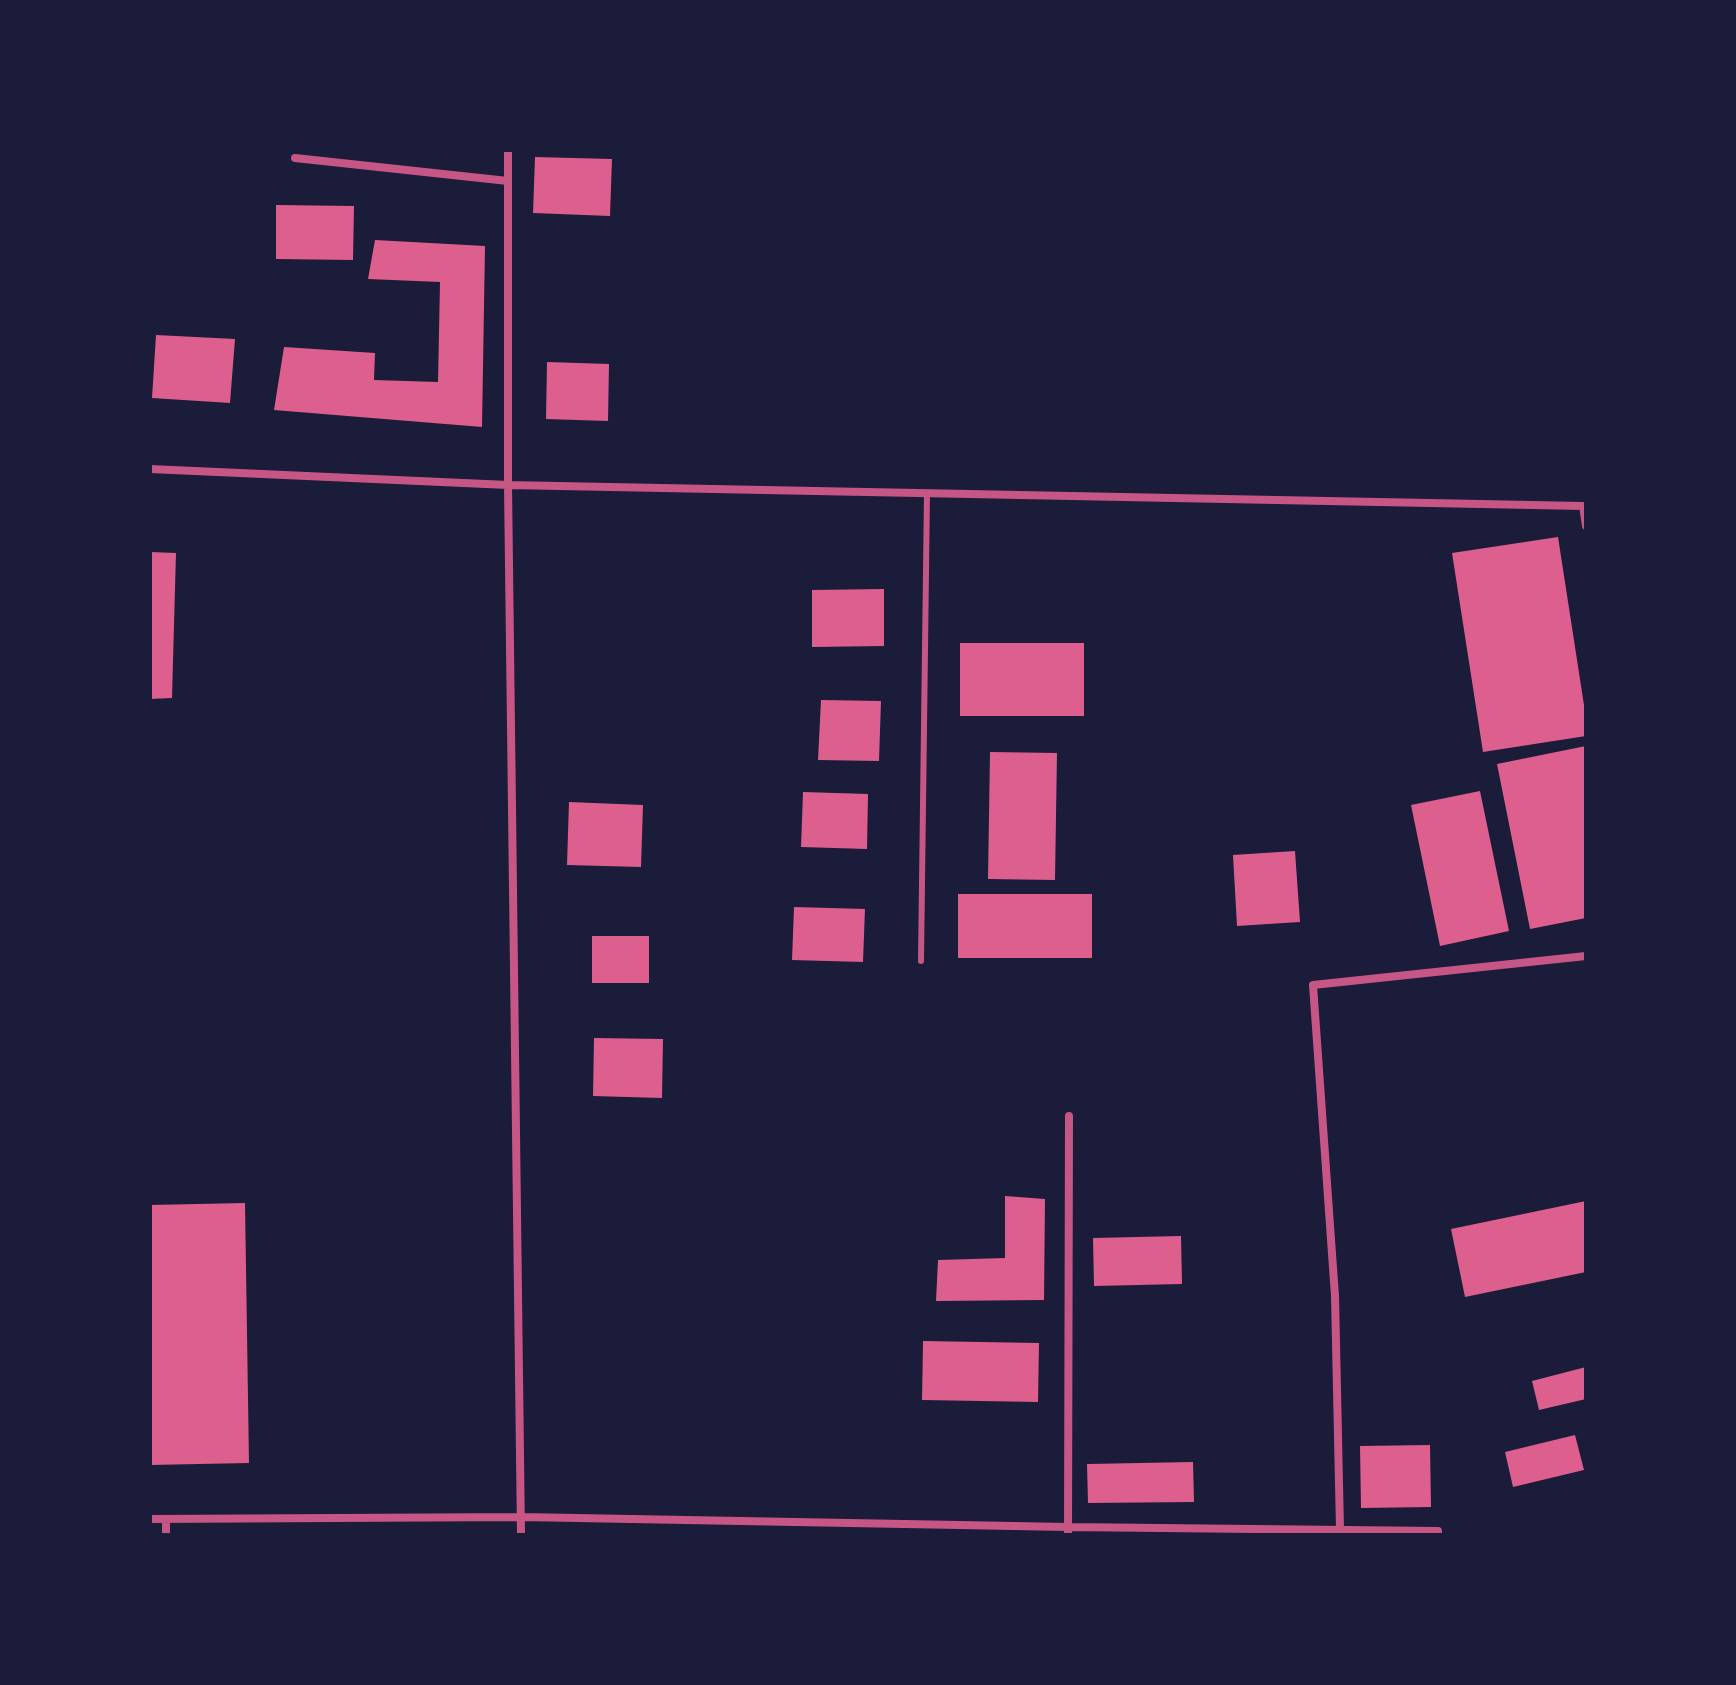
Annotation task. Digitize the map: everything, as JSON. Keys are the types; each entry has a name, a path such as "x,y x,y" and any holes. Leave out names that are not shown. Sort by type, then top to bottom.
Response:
{"street":[{"path":"508,150 508,485 521,1535"},
{"path":"295,158 508,181"},
{"path":"150,469 508,485 1583,506 1586,526"},
{"path":"1340,1530 1335,1296 1313,985 1586,956"},
{"path":"1068,1531 1069,1116"},
{"path":"150,1519 522,1517 1068,1531 1438,1531 1438,1535"},
{"path":"166,1519 166,1535"}],"lane":[{"path":"921,961 927,493"}],"building":[{"path":"535,157 612,159 610,216 533,213"},
{"path":"276,205 354,206 353,260 276,259"},
{"path":"375,240 485,246 482,427 274,410 284,347 375,353 374,380 438,382 440,282 368,279"},
{"path":"156,335 235,339 230,403 152,398"},
{"path":"547,362 609,364 608,421 546,419"},
{"path":"1558,537 1586,718 1586,736 1483,752 1452,553"},
{"path":"150,552 176,553 172,698 150,699"},
{"path":"884,589 884,646 812,647 812,590"},
{"path":"960,643 1084,643 1084,716 960,716"},
{"path":"821,700 881,701 879,761 818,760"},
{"path":"1586,746 1586,918 1530,929 1497,764"},
{"path":"990,752 1057,753 1055,880 988,879"},
{"path":"1480,791 1509,931 1440,946 1411,805"},
{"path":"803,792 868,794 867,849 801,847"},
{"path":"569,802 643,805 641,867 567,865"},
{"path":"1295,851 1300,922 1237,926 1233,855"},
{"path":"958,894 1092,894 1092,958 958,958"},
{"path":"794,907 865,909 863,962 792,960"},
{"path":"592,936 649,936 649,983 592,983"},
{"path":"594,1038 663,1039 662,1098 593,1096"},
{"path":"1005,1196 1045,1199 1044,1300 936,1301 938,1260 1005,1258"},
{"path":"1586,1201 1586,1272 1465,1297 1451,1229"},
{"path":"245,1203 249,1463 150,1465 150,1205"},
{"path":"1181,1236 1182,1284 1094,1286 1093,1238"},
{"path":"923,1341 1039,1343 1038,1402 922,1400"},
{"path":"1586,1367 1586,1399 1539,1410 1532,1381"},
{"path":"1575,1435 1584,1470 1513,1487 1505,1452"},
{"path":"1430,1445 1431,1507 1361,1508 1360,1446"},
{"path":"1193,1462 1194,1502 1088,1503 1087,1464"}]}
